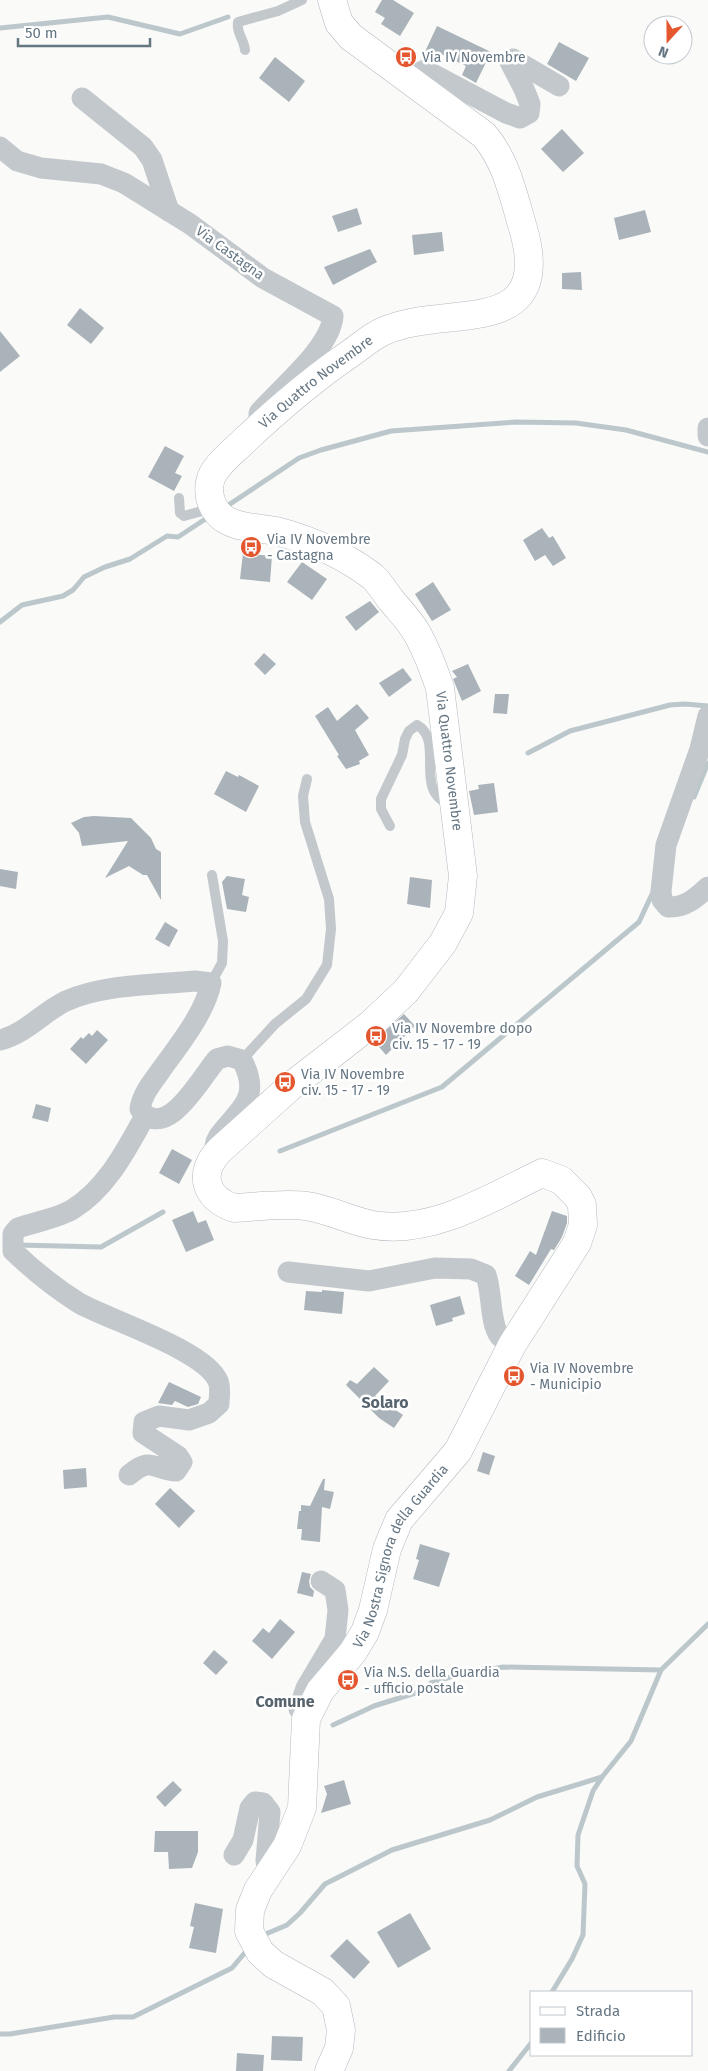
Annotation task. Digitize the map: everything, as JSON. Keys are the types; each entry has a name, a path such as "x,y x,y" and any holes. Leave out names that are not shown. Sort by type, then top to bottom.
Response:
{"main road":[{"name":"Via Quattro Novembre","path":"332,0 339,23 352,37 484,135 495,148 510,182 528,244 529,266 527,280 520,293 508,306 499,310 406,323 383,332 323,372 260,426 217,468 212,477 209,487 210,498 220,514 230,522 282,533 336,553 374,577 417,634 440,688 463,876 459,913 442,943 406,991 371,1024 291,1086 216,1154 208,1168 206,1178 209,1189 215,1198 224,1205 234,1208 305,1206 374,1225 403,1225 461,1213 542,1174 561,1180 578,1197 582,1206 583,1226 577,1244"},
{"name":"Via Nostra Signora della Guardia","path":"329,2071 338,2048 341,2030 336,2006 323,1992 273,1964 260,1952 249,1931 250,1910 258,1890 270,1875 287,1846 302,1808 306,1719 320,1691 352,1652 365,1632 373,1610 387,1549 399,1520 458,1452 512,1345 577,1244"}],"street":[{"path":"408,78 425,70 506,113 520,118 529,113 530,104 510,62 513,59 559,86"},
{"path":"82,98 143,147 152,160 169,211"},
{"name":"Via Castagna","path":"0,147 17,161 33,166 101,174 124,183 169,211 263,278 333,316 333,324 304,367 270,399 259,413 260,426"},
{"path":"708,428 708,436"},
{"path":"708,716 700,749 666,845 661,891 662,900 668,907 676,908 692,901 708,887"},
{"path":"0,1040 12,1037 66,1002 89,993 195,981 211,983 201,1009 141,1098 140,1110 145,1116 166,1118 187,1099 217,1059 228,1056 242,1060 251,1085 245,1105 218,1136 215,1145 216,1154"},
{"path":"129,1475 141,1465 151,1464 176,1472 182,1462 178,1456 143,1433 144,1422 159,1416 189,1420 209,1413 219,1404 219,1382 211,1370 188,1355 146,1331 80,1303 32,1270 13,1251 13,1234 18,1228 72,1210 86,1200 113,1170 145,1116"},
{"path":"288,1272 369,1281 434,1268 471,1269 486,1276 490,1287 490,1301 498,1335 512,1345"},
{"path":"306,1719 299,1708 306,1688 334,1639 338,1610 335,1590 321,1581"},
{"path":"234,1854 243,1840 250,1808 255,1802 263,1803 270,1812 266,1861 270,1875"}],"lane":[{"path":"245,50 237,29 238,22 278,12 302,0"},
{"path":"179,498 180,513 184,516 220,514"},
{"path":"390,826 380,809 381,799 402,755 405,739 409,731 417,726 423,729 428,736 431,787 437,798 455,806"},
{"path":"242,1060 275,1024 306,999 327,965 330,929 329,899 306,822 303,796 307,779"},
{"path":"211,983 222,963 223,941 212,875"}],"building":[{"path":"382,0 393,0 414,13 400,36 381,24 385,18 375,12"},
{"path":"437,26 491,52 476,83 462,75 466,66 441,54 437,62 423,56"},
{"path":"559,42 589,58 576,81 547,64"},
{"path":"275,57 305,81 289,102 259,78"},
{"path":"562,129 584,153 563,172 541,149"},
{"path":"357,208 362,224 338,232 332,216"},
{"path":"645,210 651,232 619,240 614,218"},
{"path":"442,232 444,251 414,255 412,235"},
{"path":"370,249 377,262 333,285 324,267"},
{"path":"581,272 582,290 562,289 562,273"},
{"path":"80,308 104,328 91,344 67,325"},
{"path":"0,331 20,356 0,372"},
{"path":"165,446 184,456 175,473 182,476 174,491 148,477"},
{"path":"542,528 549,538 553,536 566,558 553,566 545,555 535,561 523,540"},
{"path":"243,553 272,556 270,582 240,579"},
{"path":"302,562 327,579 312,600 287,582"},
{"path":"433,582 451,610 432,621 415,594"},
{"path":"370,601 379,612 356,631 345,617"},
{"path":"264,653 276,664 265,675 254,664"},
{"path":"468,664 481,691 462,701 453,679 457,677 452,671"},
{"path":"403,668 412,680 389,697 379,683"},
{"path":"495,694 509,694 507,714 493,713"},
{"path":"357,704 369,718 355,730 369,755 359,761 360,764 346,769 315,716 328,707 337,721"},
{"path":"226,771 238,777 239,775 259,786 246,812 214,794"},
{"path":"494,783 498,812 474,815 469,791 479,789 478,785"},
{"path":"84,817 131,818 151,838 156,849 161,852 161,900 147,875 143,875 129,866 105,878 128,841 82,846 79,833 71,823"},
{"path":"0,869 18,872 16,889 0,886"},
{"path":"227,876 245,879 242,895 249,897 246,912 227,909 222,882"},
{"path":"410,877 432,880 430,908 407,904"},
{"path":"165,922 178,930 169,947 155,939"},
{"path":"404,1014 415,1026 386,1055 374,1041"},
{"path":"97,1030 108,1040 86,1064 70,1049 81,1037 83,1039 89,1033 92,1036"},
{"path":"36,1104 51,1108 48,1122 32,1118"},
{"path":"172,1149 192,1160 179,1184 159,1173"},
{"path":"193,1211 198,1223 206,1220 214,1240 186,1252 172,1220"},
{"path":"552,1211 567,1216 567,1223 562,1237 554,1250 551,1249 529,1285 515,1276 530,1251 536,1255"},
{"path":"322,1290 344,1292 342,1314 304,1310 306,1291 322,1292"},
{"path":"460,1296 465,1314 452,1318 453,1321 436,1326 430,1305"},
{"path":"374,1367 389,1381 375,1396 403,1415 394,1428 379,1418 346,1385 350,1380 357,1384"},
{"path":"169,1382 201,1397 198,1404 188,1407 175,1401 172,1405 158,1403"},
{"path":"483,1452 495,1456 489,1475 477,1471"},
{"path":"86,1468 87,1487 64,1489 63,1470"},
{"path":"323,1479 325,1479 324,1490 334,1492 330,1509 322,1507 320,1542 301,1540 302,1529 297,1529 301,1505 310,1506"},
{"path":"170,1488 195,1511 179,1528 155,1504"},
{"path":"420,1544 450,1553 439,1587 413,1579 419,1560 416,1559"},
{"path":"302,1572 311,1574 309,1581 310,1587 314,1591 313,1597 297,1593"},
{"path":"280,1619 295,1632 272,1659 252,1641 263,1628 269,1633"},
{"path":"214,1650 228,1662 216,1675 203,1663"},
{"path":"344,1780 351,1804 321,1813 327,1794 324,1786"},
{"path":"173,1781 182,1790 165,1807 156,1797"},
{"path":"155,1831 198,1831 198,1852 192,1868 169,1869 168,1852 154,1852"},
{"path":"195,1903 223,1909 216,1953 189,1948 194,1927 190,1926"},
{"path":"410,1913 431,1949 398,1968 377,1932"},
{"path":"347,1939 370,1962 354,1979 330,1956"},
{"path":"272,2036 303,2037 302,2061 271,2060"},
{"path":"237,2053 264,2055 263,2071 236,2071"}],"waterway":[{"path":"0,28 108,17 180,34 228,17"},
{"path":"224,508 299,458 391,431 516,422 576,423 626,430 708,452"},
{"path":"0,622 22,605 63,596 73,590 84,577 105,567 130,559 167,536 178,537 210,516"},
{"path":"528,753 570,731 670,705 708,706"},
{"path":"694,797 708,763"},
{"path":"280,1151 442,1087 639,922 653,892"},
{"path":"17,1245 101,1247 163,1212"},
{"path":"553,1991 572,1959 583,1935 585,1884 577,1866 578,1835 593,1791 631,1741 661,1670 708,1624"},
{"path":"333,1725 374,1706 425,1690 431,1683 453,1676 503,1667 661,1670"},
{"path":"261,1936 287,1925 325,1884 392,1850 490,1820 537,1797 602,1777"},
{"path":"0,2034 114,2017 133,2017 232,1968 248,1949"},
{"path":"509,2071 530,2045"}],"place":[{"name":"Via IV Novembre","path":"406,57"},
{"name":"Via IV Novembre - Castagna","path":"251,547"},
{"name":"Via IV Novembre dopo civ. 15 - 17 - 19","path":"376,1036"},
{"name":"Via IV Novembre civ. 15 - 17 - 19","path":"285,1082"},
{"name":"Via IV Novembre - Municipio","path":"514,1376"},
{"name":"Via N.S. della Guardia - ufficio postale","path":"348,1680"}],"district":[{"name":"Solaro","path":"385,1402"},
{"name":"Comune","path":"285,1701"}]}
